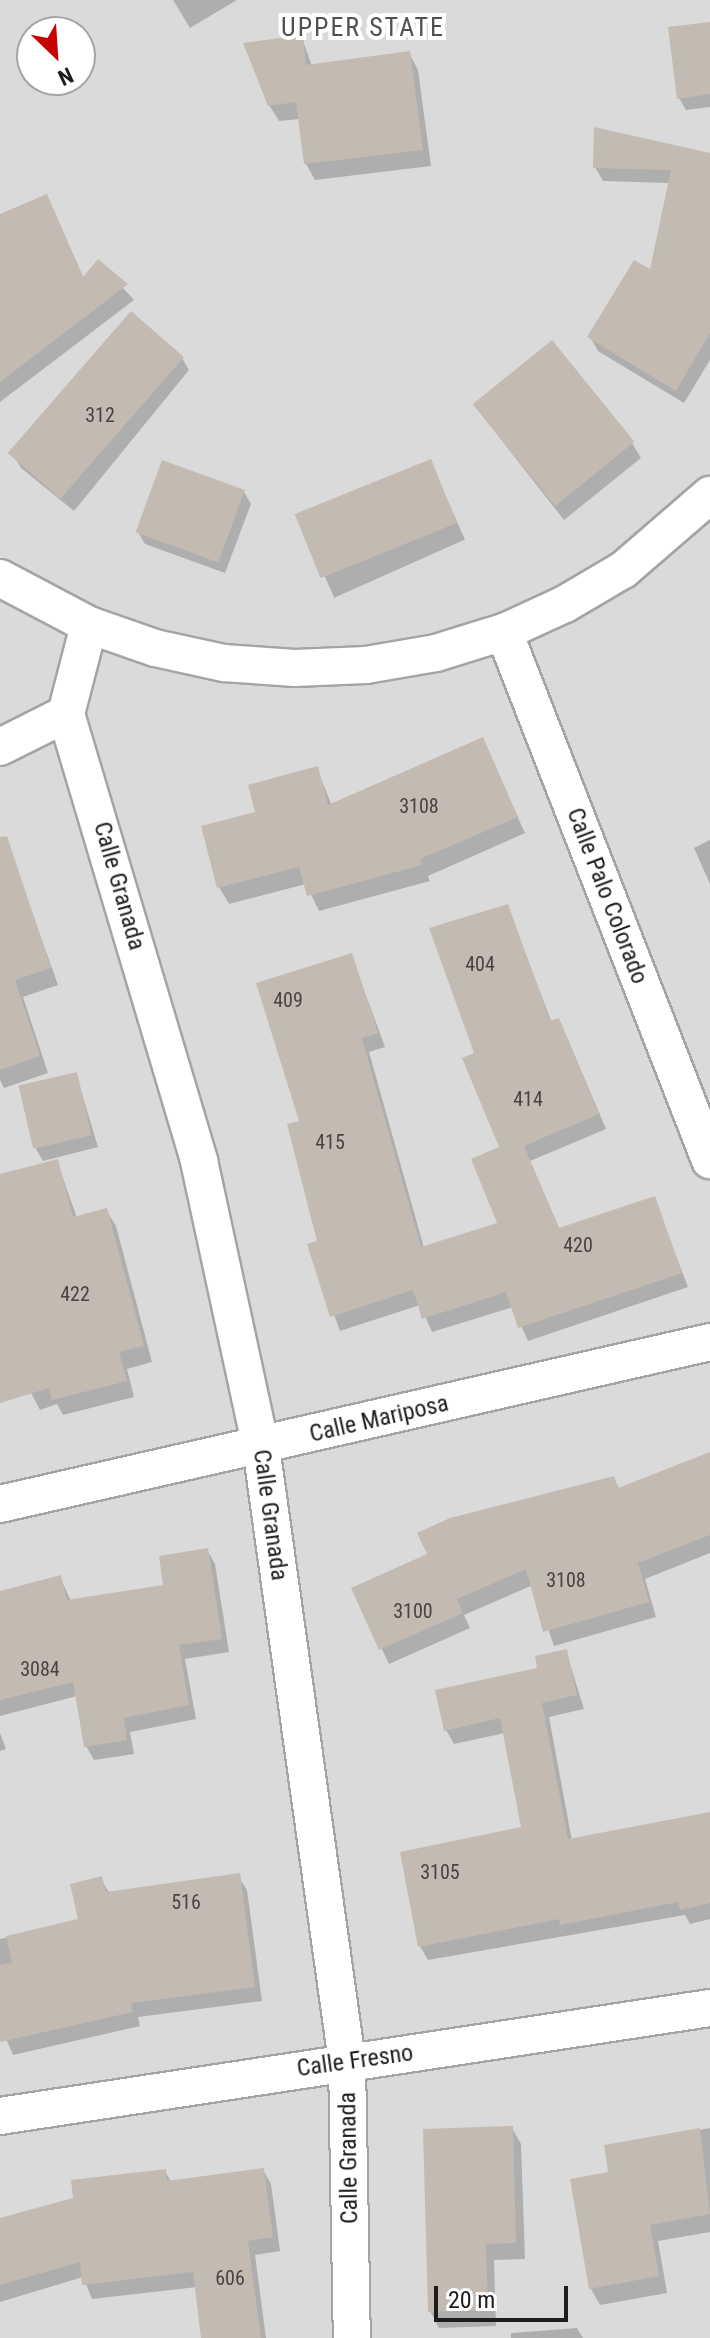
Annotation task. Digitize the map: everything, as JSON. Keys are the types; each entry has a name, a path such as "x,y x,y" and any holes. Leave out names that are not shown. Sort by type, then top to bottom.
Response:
{"street":[{"path":"0,578 89,625 155,648 224,663 295,668 408,658 504,632 623,570 710,495"},
{"path":"0,747 66,714 89,625"},
{"name":"Calle Palo Colorado","path":"504,632 710,1160"},
{"name":"Calle Granada","path":"66,714 199,1161 261,1447 347,2061 352,2338"},
{"name":"Calle Mariposa","path":"0,1504 261,1447 710,1342"},
{"name":"Calle Fresno","path":"0,2116 710,2008"}],"shaded area":[{"path":"0,0 710,0 710,2338 0,2338"}],"building":[{"path":"710,22 710,94 677,99 668,27"},
{"path":"303,35 306,65 410,51 423,150 304,164 296,102 268,106 243,43"},
{"path":"594,127 710,153 710,333 676,391 587,337 634,260 650,269 671,170 593,168"},
{"path":"47,194 83,277 98,259 128,284 0,382 0,214"},
{"path":"131,311 184,357 60,499 8,453"},
{"path":"552,340 634,442 555,506 473,404"},
{"path":"431,459 457,523 321,578 295,514"},
{"path":"162,460 245,490 218,562 136,532"},
{"path":"483,737 518,817 420,859 422,865 307,896 299,867 217,888 201,826 255,812 248,785 318,766 328,805"},
{"path":"7,836 51,968 15,980 40,1056 0,1070 0,837"},
{"path":"508,904 550,1021 559,1018 599,1114 524,1146 559,1228 655,1196 682,1273 518,1328 506,1292 422,1319 413,1290 330,1317 307,1244 317,1241 287,1124 299,1121 256,983 352,953 378,1033 362,1038 421,1247 497,1223 471,1159 499,1147 462,1058 474,1053 429,928"},
{"path":"77,1072 92,1135 33,1149 19,1085"},
{"path":"58,1159 73,1217 107,1208 144,1346 119,1352 127,1381 52,1400 49,1388 0,1403 0,1174"},
{"path":"710,1452 710,1535 638,1563 649,1602 543,1632 526,1569 457,1599 463,1613 379,1650 351,1588 427,1554 417,1533 450,1518 614,1476 618,1488"},
{"path":"208,1548 222,1639 179,1645 189,1705 124,1718 127,1740 84,1747 73,1682 0,1700 0,1591 61,1575 67,1600 163,1585 159,1556"},
{"path":"567,1649 577,1695 542,1703 568,1839 710,1812 710,1903 680,1910 678,1902 560,1925 559,1919 418,1947 400,1852 521,1827 500,1718 444,1731 435,1690 537,1668 535,1656"},
{"path":"240,1873 255,1987 131,2003 133,2012 0,2042 0,1965 12,1963 6,1936 78,1919 70,1884 102,1876 106,1892"},
{"path":"513,2126 516,2243 486,2244 488,2310 428,2312 423,2129"},
{"path":"700,2128 710,2214 650,2225 659,2276 589,2289 570,2179 608,2172 604,2145"},
{"path":"264,2168 273,2237 248,2241 261,2338 201,2338 193,2272 82,2285 80,2262 0,2285 0,2218 73,2198 71,2180 166,2169 167,2181"}],"district":[{"name":"UPPER STATE","path":"363,28"}]}
